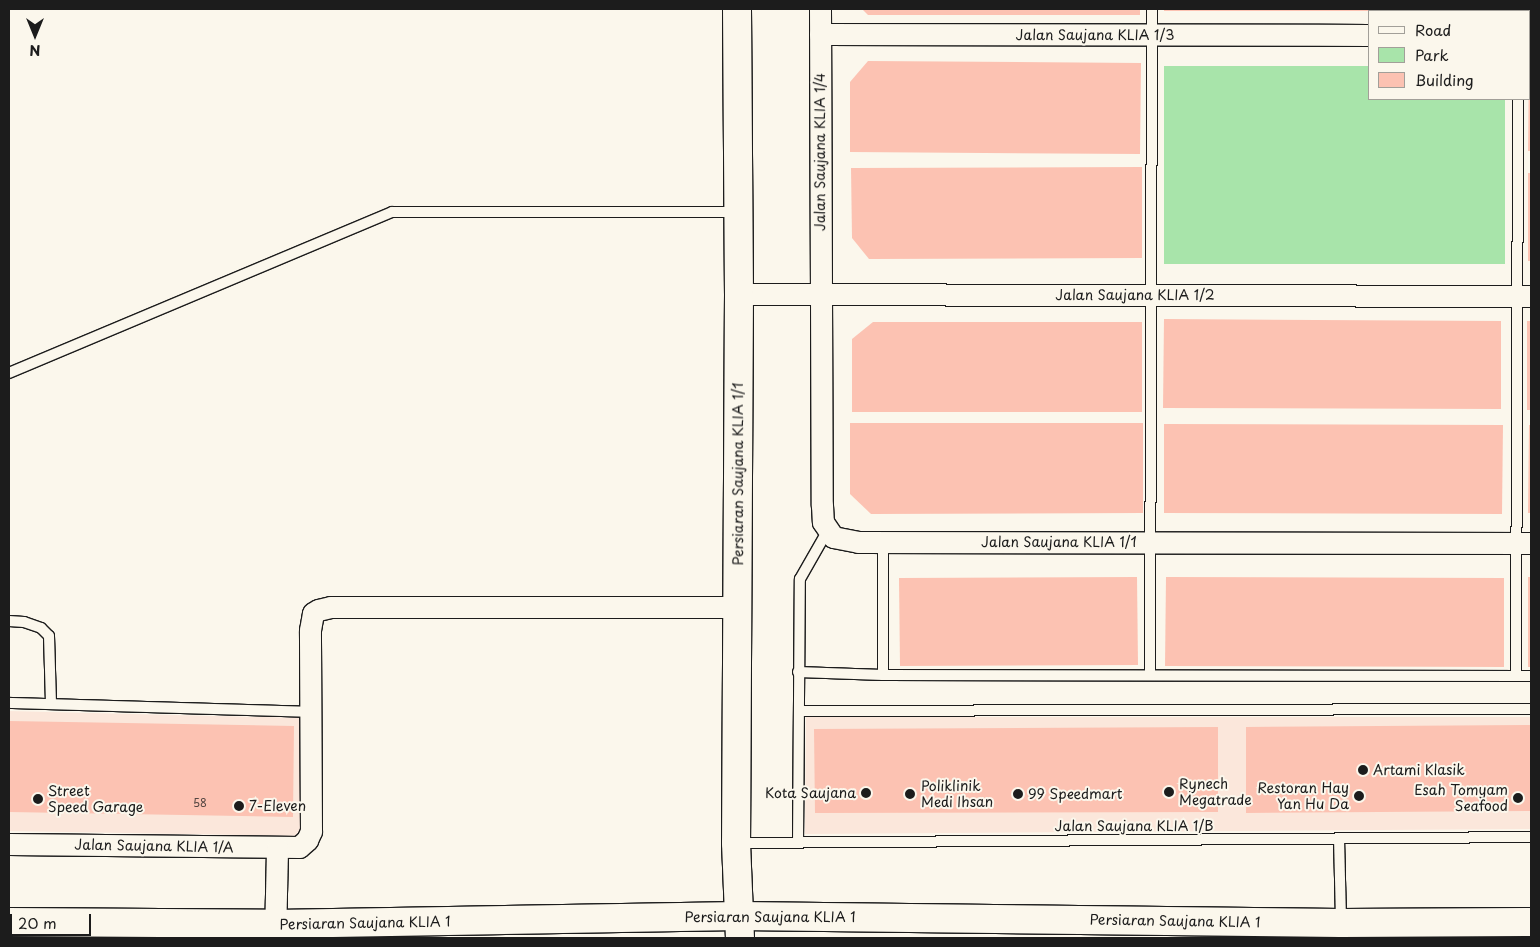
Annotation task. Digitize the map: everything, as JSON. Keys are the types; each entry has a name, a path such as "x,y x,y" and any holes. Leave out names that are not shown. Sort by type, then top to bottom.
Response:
{"street":[{"name":"Persiaran Saujana KLIA 1/1","path":"737,9 739,294 736,843 739,927"},
{"name":"Jalan Saujana KLIA 1/4","path":"820,9 820,294"},
{"name":"Jalan Saujana KLIA 1/3","path":"820,34 1368,35"},
{"name":"Jalan Saujana KLIA 1/2","path":"739,294 1524,296"},
{"path":"820,294 822,505 824,522 829,530"},
{"name":"Jalan Saujana KLIA 1/1","path":"829,530 833,537 858,542 1524,544"},
{"path":"310,712 311,625 313,613 318,610 331,607 738,607"},
{"name":"Jalan Saujana KLIA 1/A","path":"9,844 298,847 307,840 311,831 310,712"},
{"path":"275,931 277,848"},
{"name":"Persiaran Saujana KLIA 1","path":"9,922 275,931 1531,922"}],"lane":[{"path":"1150,675 1152,9"},
{"path":"1516,676 1524,544 1524,296 1518,100"},
{"path":"9,373 392,212 739,212"},
{"path":"798,843 800,579 829,530"},
{"path":"883,542 883,675"},
{"path":"9,621 24,622 41,628 49,636 51,704"},
{"path":"798,672 883,675 1531,676"},
{"path":"9,703 310,712"},
{"path":"799,711 1531,709"},
{"name":"Jalan Saujana KLIA 1/B","path":"736,843 1531,837"},
{"path":"1339,838 1341,923"}],"shaded area":[{"path":"9,711 302,718 300,830 295,836 9,831"},
{"path":"806,717 1531,717 1531,829 805,834"}],"green space":[{"path":"1164,66 1368,66 1368,100 1505,100 1505,264 1164,264"}],"building":[{"path":"862,9 1140,9 1140,15 868,15"},
{"path":"1164,9 1504,9 1368,11 1164,11"},
{"path":"868,61 1141,63 1140,154 850,152 850,82"},
{"path":"1531,63 1531,151 1528,151 1529,100"},
{"path":"1142,167 1142,258 869,259 852,238 851,168"},
{"path":"1528,173 1531,173 1531,261 1528,261"},
{"path":"1164,319 1501,321 1501,409 1163,408"},
{"path":"1527,321 1531,321 1531,410 1527,410"},
{"path":"873,322 1142,322 1142,412 852,412 852,339"},
{"path":"850,423 1143,423 1143,513 871,514 850,494"},
{"path":"1164,424 1503,425 1502,514 1164,513"},
{"path":"1529,425 1531,425 1531,513 1528,513"},
{"path":"1137,577 1138,665 900,666 899,578"},
{"path":"1166,577 1504,578 1504,667 1165,666"},
{"path":"1528,577 1531,577 1531,667 1528,667"},
{"path":"9,721 294,726 293,817 9,812"},
{"path":"1531,725 1531,811 1246,813 1246,727"},
{"path":"1218,727 1218,812 815,813 814,729"}],"place":[{"name":"Artami Klasik","path":"1363,770"},
{"name":"Rynech Megatrade","path":"1169,792"},
{"name":"Kota Saujana","path":"866,793"},
{"name":"Poliklinik Medi Ihsan","path":"910,794"},
{"name":"99 Speedmart","path":"1018,794"},
{"name":"Restoran Hay Yan Hu Da","path":"1359,796"},
{"name":"Esah Tomyam Seafood","path":"1518,798"},
{"name":"Street Speed Garage","path":"38,799"},
{"name":"7-Eleven","path":"239,806"}]}
